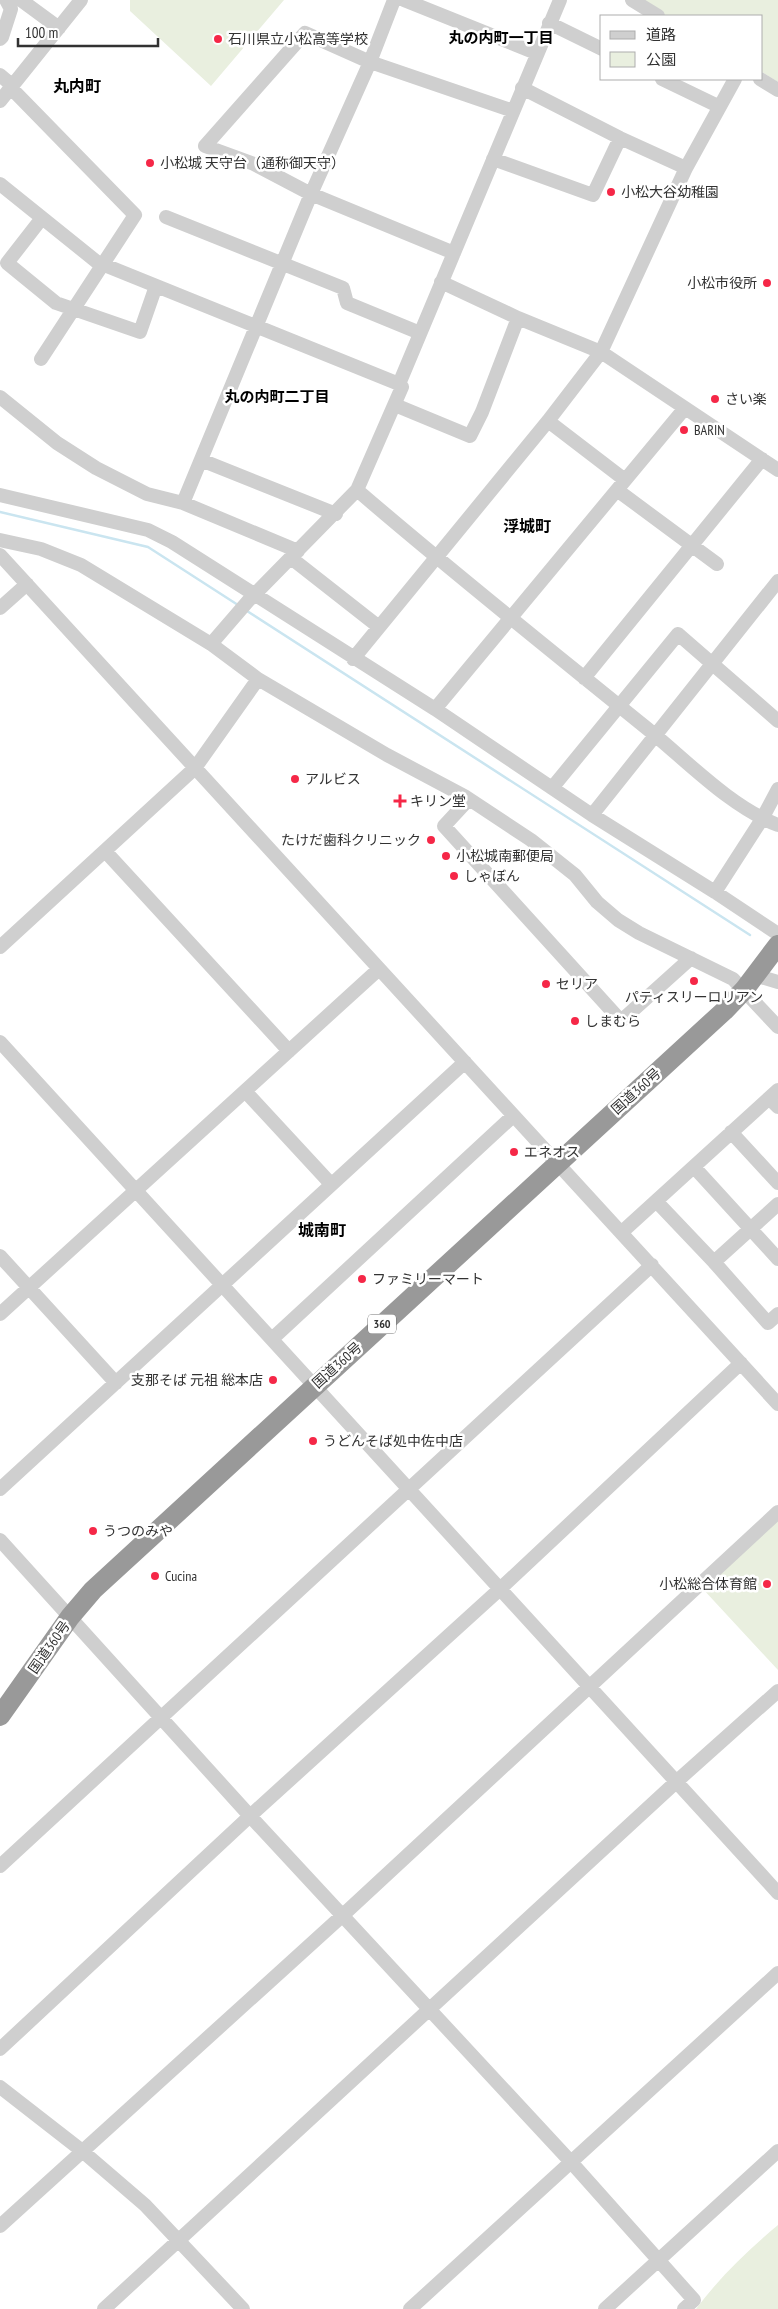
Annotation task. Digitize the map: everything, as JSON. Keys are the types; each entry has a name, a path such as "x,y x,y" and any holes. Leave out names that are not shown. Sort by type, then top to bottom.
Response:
{"highway":[{"name":"国道360号","path":"0,1716 70,1617 105,1578 724,1011 749,983 778,945"}],"street":[{"path":"0,39 2,38 11,8 6,0"},
{"path":"21,0 59,28"},
{"path":"0,101 82,0"},
{"path":"183,503 258,326 311,194 370,62 394,0"},
{"path":"404,0 536,54"},
{"path":"399,384 560,0"},
{"path":"632,0 656,15"},
{"path":"549,23 600,48"},
{"path":"454,253 311,194 254,164 205,146 306,33 370,62 512,111"},
{"path":"0,75 135,214 41,358"},
{"path":"664,80 718,106"},
{"path":"353,659 548,421 601,352 686,168 718,106 734,80"},
{"path":"762,80 778,90"},
{"path":"522,88 620,138 686,168"},
{"path":"493,159 593,195 620,138"},
{"path":"0,184 102,264 402,386 358,490 252,597 211,644"},
{"path":"166,217 343,288 347,303 420,333"},
{"path":"42,218 7,263 56,303 140,332 156,286"},
{"path":"441,282 518,318 601,352 778,470"},
{"path":"395,405 470,436 482,412 518,318"},
{"path":"0,397 58,444 96,468 147,494 183,503 294,555 379,627"},
{"path":"435,709 685,408"},
{"path":"548,421 692,546 717,564"},
{"path":"584,678 762,459"},
{"path":"201,460 336,514"},
{"path":"358,490 436,558 655,735 700,775 762,819 778,825"},
{"path":"0,495 148,530 172,542 252,597 435,709 592,815 716,892 778,934"},
{"path":"0,540 41,548 81,565 211,644 258,679 387,755 469,799 531,840 575,875 596,902 618,920 732,978 749,983 778,982"},
{"path":"0,555 778,1404"},
{"path":"592,815 778,580"},
{"path":"0,608 27,584"},
{"path":"552,788 678,634 778,721"},
{"path":"0,947 195,768 258,679"},
{"path":"716,892 762,819 778,789"},
{"path":"469,799 444,826 621,1020 691,958"},
{"path":"105,851 289,1051"},
{"path":"0,1314 379,969"},
{"path":"749,983 778,1027"},
{"path":"0,1042 778,1893"},
{"path":"0,1489 465,1062"},
{"path":"245,1091 331,1184"},
{"path":"622,1232 731,1132 775,1098"},
{"path":"272,1339 513,1116"},
{"path":"731,1132 778,1183"},
{"path":"694,1167 778,1259"},
{"path":"656,1201 768,1323 778,1314"},
{"path":"714,1262 778,1204"},
{"path":"0,1256 116,1382"},
{"path":"0,1866 652,1265"},
{"path":"2,2044 500,1589 741,1363"},
{"path":"0,2226 81,2150 343,1915 589,1685 778,1512"},
{"path":"0,1540 428,2010 571,2162 694,2300 684,2309"},
{"path":"104,2309 676,1782 778,1691"},
{"path":"410,2309 778,1973"},
{"path":"0,2087 81,2150 145,2205 243,2309"},
{"path":"606,2309 778,2151"}],"green space":[{"path":"130,0 284,0 211,86 130,11"},
{"path":"639,0 778,0 778,82 763,73 763,15 665,15"},
{"path":"778,1518 778,1670 702,1588"},
{"path":"778,2225 778,2309 696,2309 734,2265"}],"waterway":[{"path":"0,512 148,547 238,605"},
{"path":"247,611 750,935"}],"place":[{"name":"石川県立小松高等学校","path":"218,39"},
{"name":"小松城 天守台（通称御天守）","path":"150,163"},
{"name":"小松大谷幼稚園","path":"611,192"},
{"name":"小松市役所","path":"767,283"},
{"name":"さい楽","path":"715,399"},
{"name":"BARIN","path":"684,430"},
{"name":"アルビス","path":"295,779"},
{"name":"キリン堂","path":"400,801"},
{"name":"たけだ歯科クリニック","path":"431,840"},
{"name":"小松城南郵便局","path":"446,856"},
{"name":"しゃぼん","path":"454,876"},
{"name":"パティスリーロリアン","path":"694,981"},
{"name":"セリア","path":"546,984"},
{"name":"しまむら","path":"575,1021"},
{"name":"エネオス","path":"514,1152"},
{"name":"ファミリーマート","path":"362,1279"},
{"name":"支那そば 元祖 総本店","path":"273,1380"},
{"name":"うどんそば処中佐中店","path":"313,1441"},
{"name":"うつのみや","path":"93,1531"},
{"name":"Cucina","path":"155,1576"},
{"name":"小松総合体育館","path":"767,1584"}],"district":[{"name":"丸の内町一丁目","path":"501,38"},
{"name":"丸内町","path":"77,86"},
{"name":"丸の内町二丁目","path":"277,397"},
{"name":"浮城町","path":"527,526"},
{"name":"城南町","path":"322,1230"}]}
